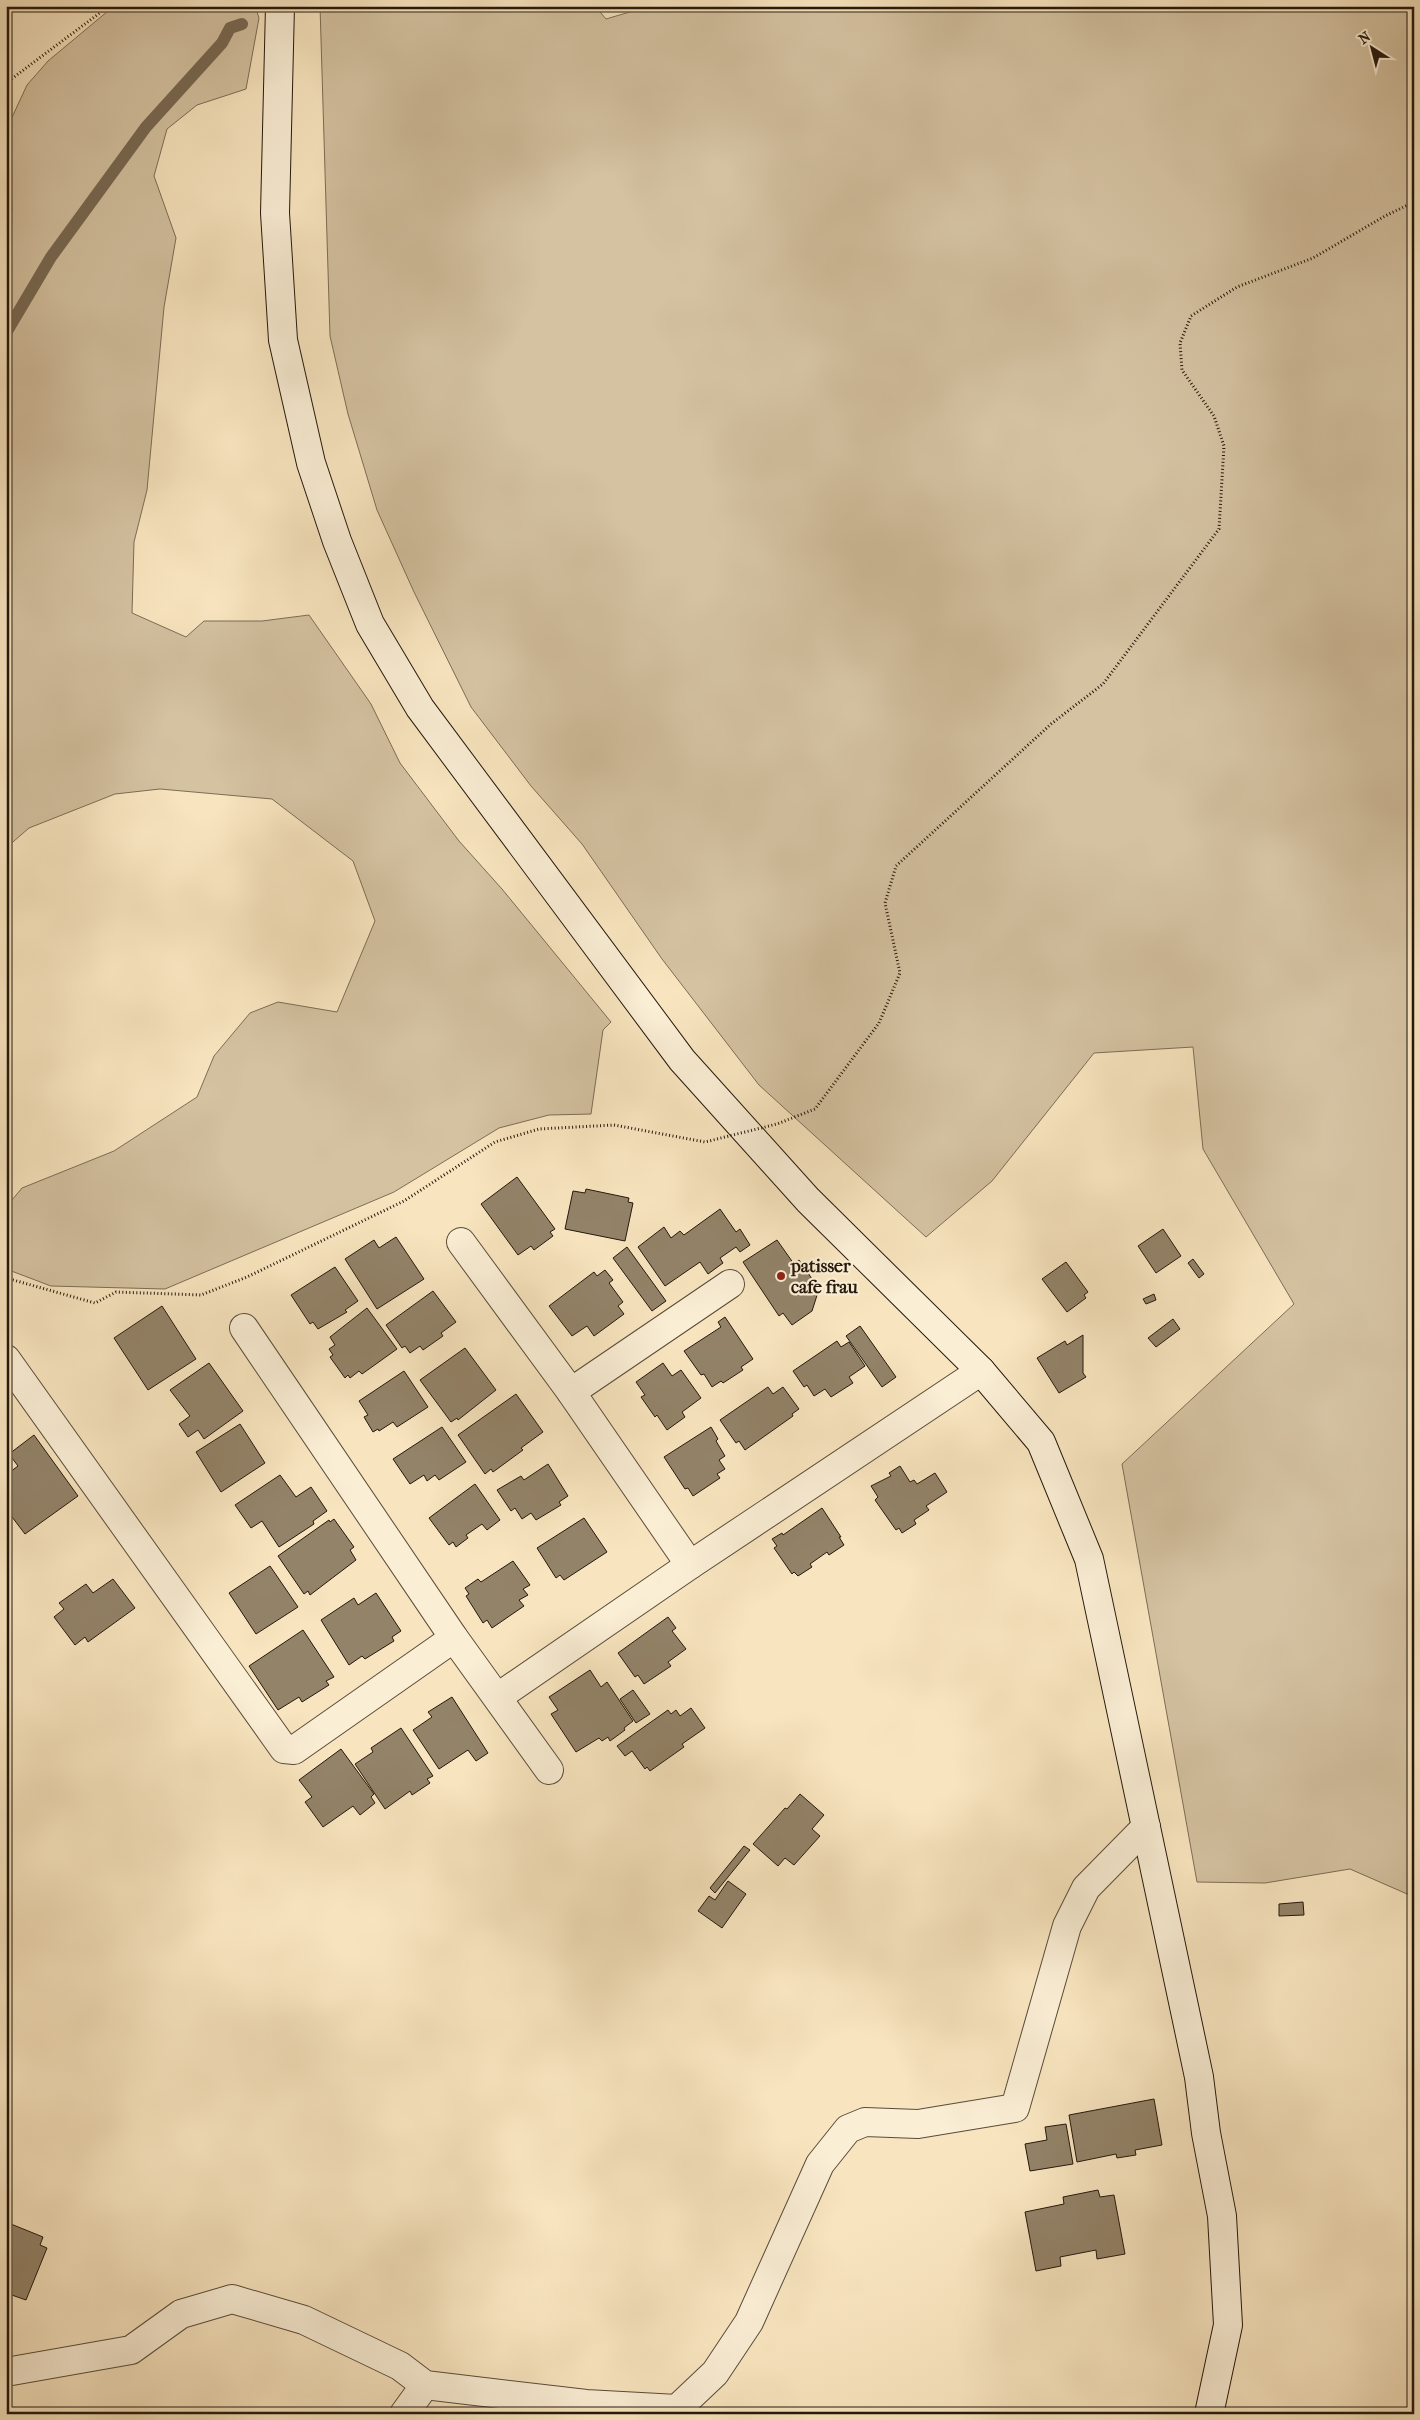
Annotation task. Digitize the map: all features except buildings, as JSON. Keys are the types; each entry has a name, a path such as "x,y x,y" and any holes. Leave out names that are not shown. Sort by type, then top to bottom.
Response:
{"street":[{"path":"280,6 275,213 283,340 311,463 337,541 370,624 420,708 682,1060 808,1200 981,1371 1040,1442 1089,1559 1199,2076 1222,2216 1228,2325 1209,2414"},
{"path":"461,1242 571,1392 690,1565"},
{"path":"571,1392 730,1284"},
{"path":"244,1328 454,1638 549,1770"},
{"path":"6,1359 284,1749 294,1750 454,1638"},
{"path":"498,1697 690,1565 981,1371"},
{"path":"6,2372 131,2350 181,2314 232,2299 304,2320 400,2366 425,2385 495,2404 586,2404 679,2411 715,2372 749,2322 820,2164 848,2129 865,2122 918,2124 1015,2108 1067,1926 1086,1888 1146,1827"},
{"path":"404,2414 425,2385"}],"path":[{"path":"6,83 109,6"},
{"path":"6,1278 95,1303 116,1292 201,1295 246,1278 404,1201 495,1142 539,1129 614,1125 705,1142 777,1124 815,1109 879,1023 900,973 885,903 896,866 1051,724 1103,684 1219,529 1224,446 1214,416 1182,370 1180,343 1191,316 1237,287 1313,258 1385,216 1414,202"}],"shaded area":[{"path":"114,6 255,6 259,18 246,89 197,105 167,129 154,176 176,238 164,307 147,490 134,542 132,613 186,637 204,621 262,621 309,615 371,704 400,763 459,841 502,889 611,1022 603,1030 591,1114 549,1115 499,1128 394,1192 165,1289 51,1286 6,1269 6,1207 22,1188 114,1151 197,1097 214,1056 250,1013 278,1002 337,1012 375,921 353,861 272,799 160,789 115,794 29,828 6,848 6,230 12,210 8,126 27,85 48,61"},
{"path":"320,6 595,6 606,19 650,6 1414,6 1414,1897 1350,1869 1265,1883 1197,1882 1122,1464 1294,1304 1203,1149 1193,1047 1094,1053 992,1181 926,1237 759,1085 662,959 582,844 531,786 471,707 414,592 377,510 348,414 330,336"}],"waterway":[{"path":"6,333 51,257 146,127 222,43 230,28 242,24"}],"place":[{"name":"patisser cafe frau","path":"781,1276"}]}
